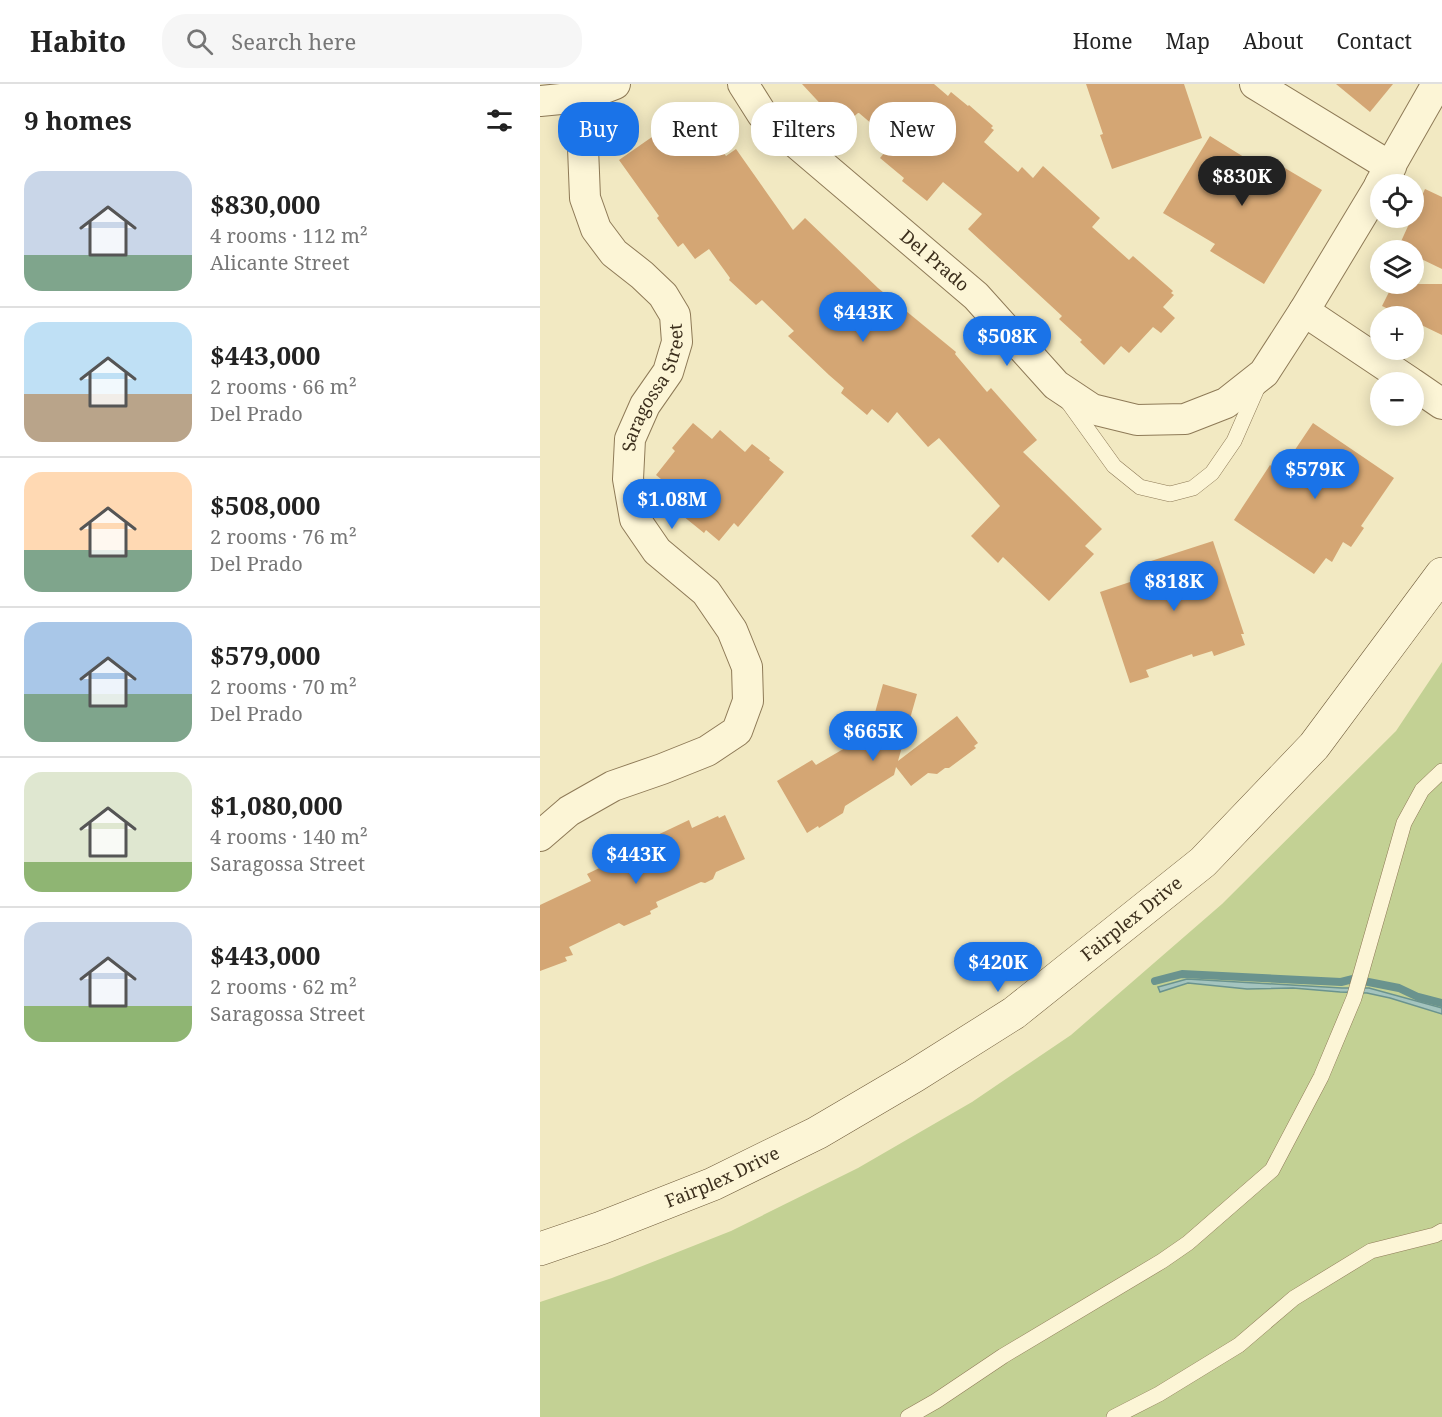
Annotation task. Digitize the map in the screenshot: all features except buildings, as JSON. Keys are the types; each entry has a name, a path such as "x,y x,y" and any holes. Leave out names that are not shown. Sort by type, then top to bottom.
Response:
{"main road":[{"name":"Fairplex Drive","path":"540,1248 601,1228 713,1184 817,1133 1014,1013 1203,862 1314,746 1442,574"}],"street":[{"path":"540,101 581,97 615,84"},
{"name":"Del Prado","path":"743,84 762,114 976,296 1056,385 1092,409 1137,420 1185,419 1226,403 1264,374 1370,202"},
{"path":"1256,84 1377,174"},
{"name":"Del Prado","path":"1387,174 1437,84"},
{"name":"Saragossa Street","path":"540,836 569,811 614,786 707,751 737,731 748,701 747,667 732,630 706,592 657,551 635,519 628,479 630,439 645,405 668,372 677,342 675,315 663,295 614,253 596,229 585,198 581,97"},
{"path":"1304,311 1396,372"},
{"path":"1424,391 1442,404"}],"lane":[{"path":"1056,385 1114,466 1140,487 1170,494 1193,488 1212,473 1234,441 1264,374"},
{"path":"908,1417 1003,1356 1162,1261 1188,1243 1272,1170 1321,1077 1354,998 1404,823 1422,790 1442,771"},
{"path":"1114,1417 1159,1394 1239,1345 1294,1298 1371,1251 1435,1235 1442,1231"}],"green space":[{"path":"1442,662 1442,1417 540,1417 540,1302 612,1278 731,1231 858,1168 972,1102 1071,1035 1222,904 1396,731"}],"water":[{"path":"1187,979 1369,988 1442,1008 1442,1014 1367,993 1293,988 1247,989 1188,983 1160,992 1158,987"}],"waterway":[{"path":"1155,981 1182,974 1341,982 1353,979 1399,988 1418,997 1442,1003"}]}
